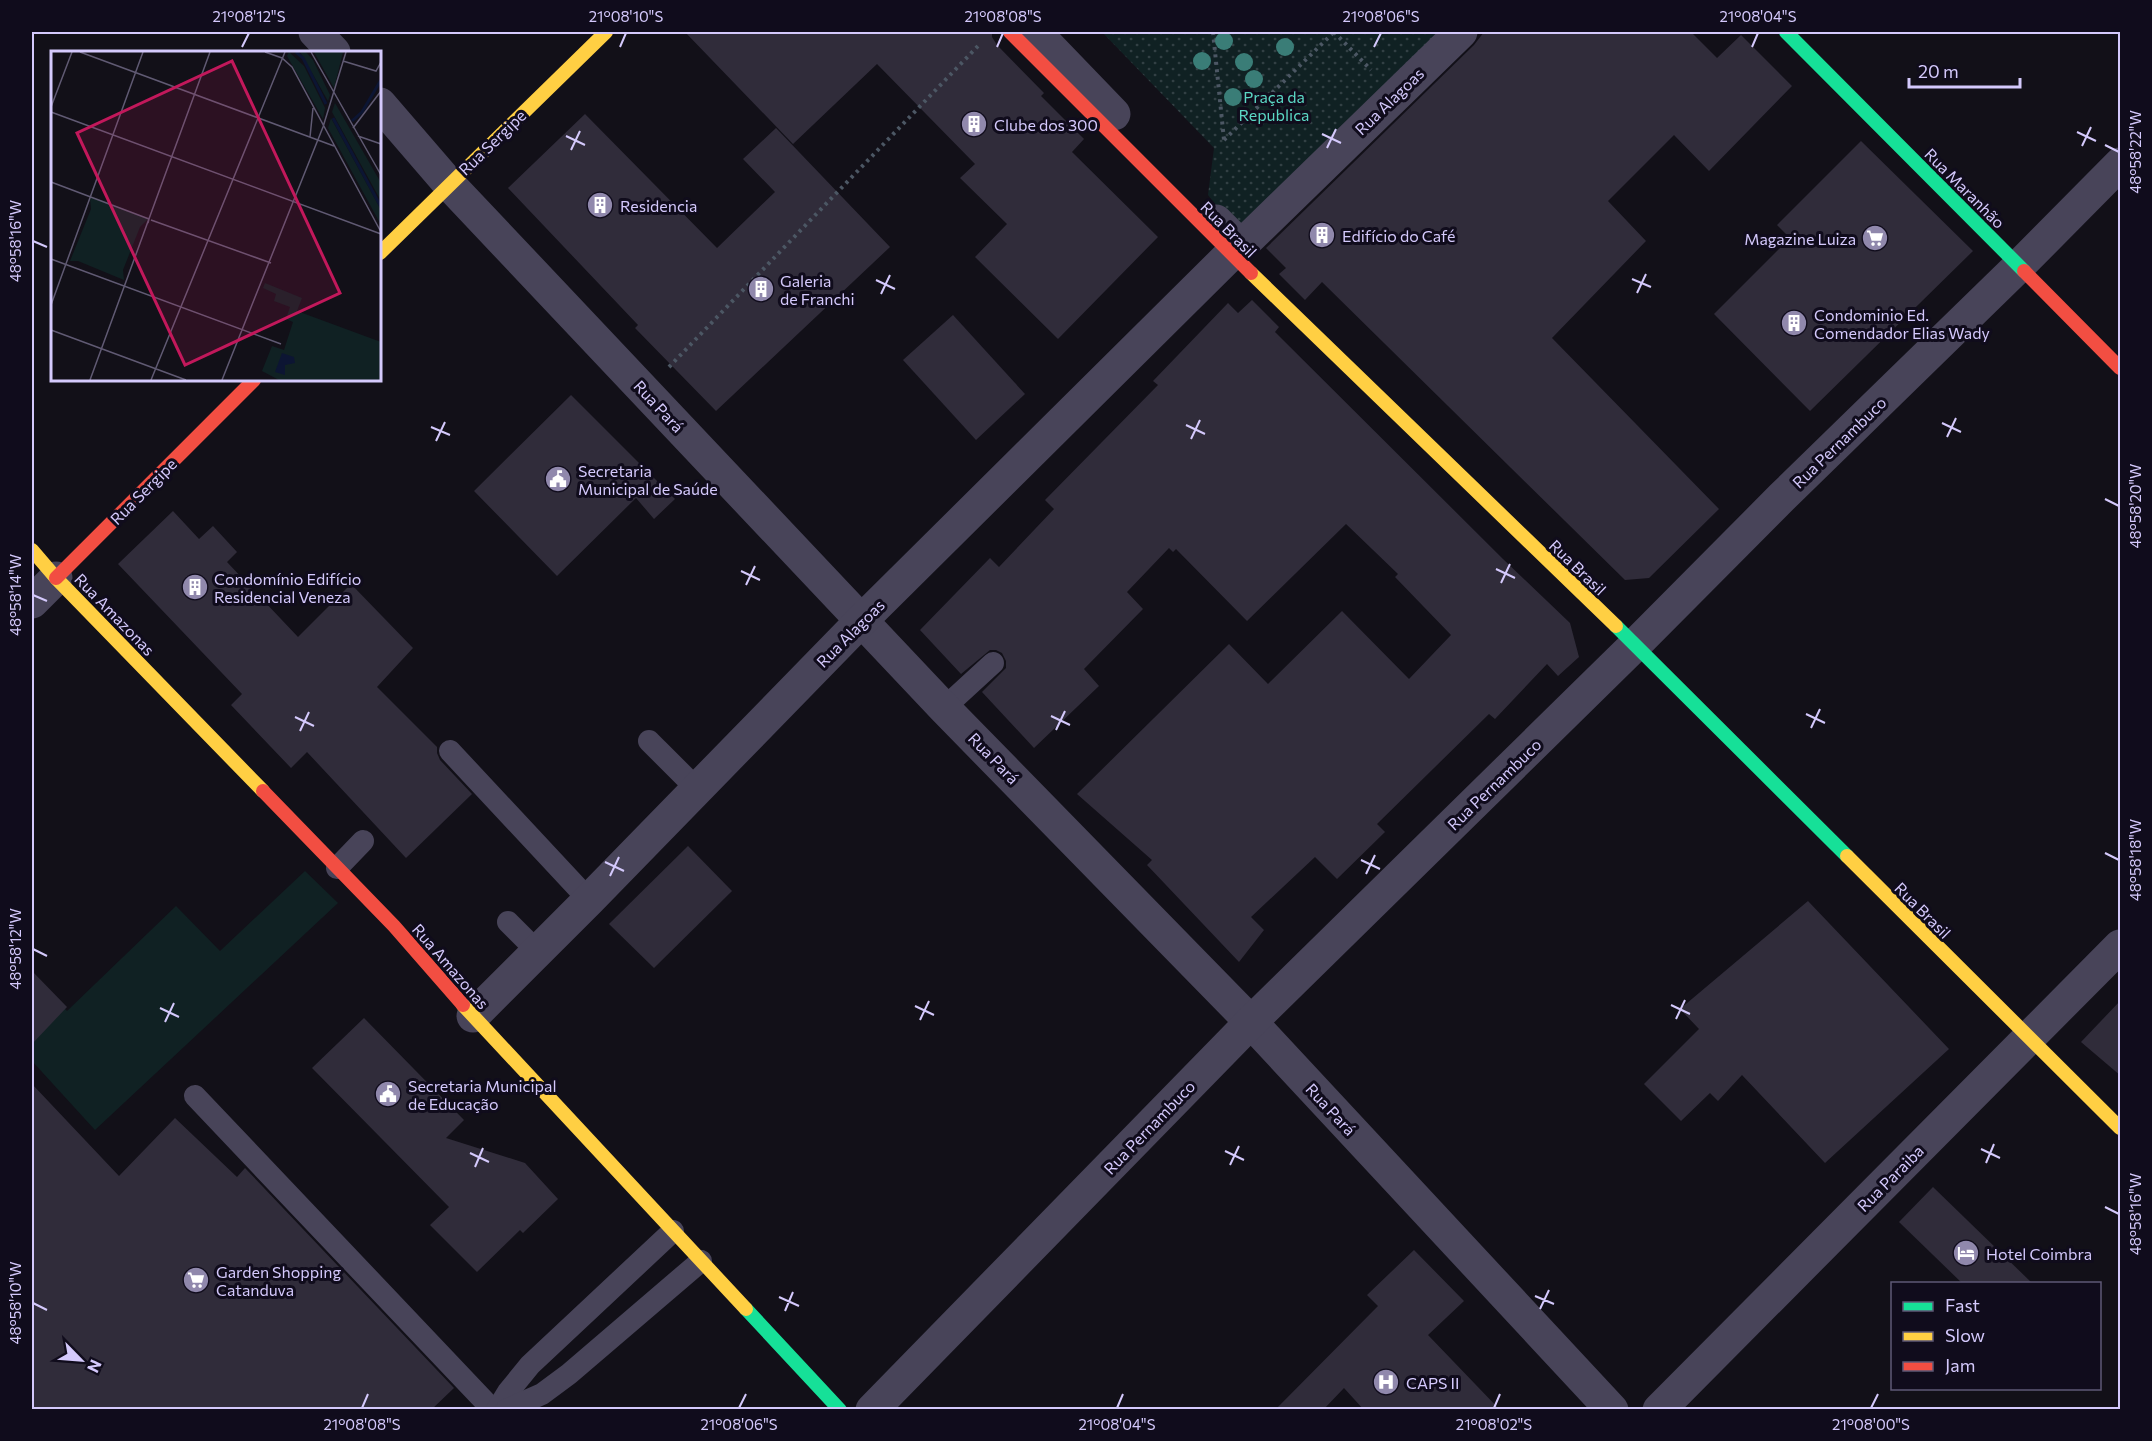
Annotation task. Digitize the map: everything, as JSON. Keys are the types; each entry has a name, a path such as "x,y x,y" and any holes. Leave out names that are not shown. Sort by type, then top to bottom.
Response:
{"street":[{"path":"315,32 333,51"},
{"name":"Rua Sergipe","path":"381,252 606,32"},
{"name":"Rua Brasil","path":"1010,32 1235,249 2121,1128"},
{"path":"1035,32 1235,249"},
{"name":"Rua Alagoas","path":"473,1016 862,620 1235,249 1244,243 1461,32"},
{"name":"Rua Maranhão","path":"1786,32 2121,368"},
{"name":"Rua Pará","path":"381,105 449,184 944,708 1251,1022 1612,1410"},
{"name":"Rua Pernambuco","path":"872,1410 1251,1022 2121,164"},
{"name":"Rua Sergipe","path":"32,602 253,381"},
{"name":"Rua Amazonas","path":"32,550 56,578 394,926 473,1016 840,1410"},
{"name":"Rua Paraiba","path":"1659,1410 2121,946"}],"lane":[{"path":"944,708 993,663"},
{"path":"649,741 697,789"},
{"path":"450,751 589,900"},
{"path":"337,868 363,841"},
{"path":"508,922 538,952"},
{"path":"195,1096 504,1406"},
{"path":"504,1406 530,1365 673,1231"},
{"path":"504,1406 542,1394 569,1374 701,1261"}],"path":[{"path":"1213,32 1224,140 1334,32 1395,95"},
{"path":"645,391 984,40"}],"green space":[{"name":"Praça da Republica","path":"1102,32 1459,32 1242,238 1208,195 1214,148"},
{"path":"305,871 338,903 95,1130 32,1061 32,974 67,1011 176,906 220,951"}],"building":[{"path":"685,32 992,32 997,45 1044,93 1041,96 1084,139 1072,152 1158,237 1058,339 975,257 1007,224 960,178 975,164 877,64 793,144"},
{"path":"1484,32 1691,32 1717,58 1741,35 1792,86 1709,171 1674,135 1608,201 1646,241 1552,338 1719,509 1649,578 1625,580 1322,282 1305,300 1279,274 1286,268 1266,248 1474,45"},
{"path":"585,114 717,248 775,192 743,159 776,128 890,247 716,411 635,328 638,325 508,188"},
{"path":"1861,141 1973,251 1810,411 1714,314 1790,238 1777,225"},
{"path":"1252,300 1279,327 1275,332 1570,623 1579,657 1558,676 1547,664 1495,719 1489,714 1377,824 1385,832 1337,879 1315,857 1251,917 1264,930 1239,962 1147,865 1152,860 1077,794 1229,644 1268,684 1342,611 1409,679 1451,635 1395,577 1398,574 1346,524 1247,621 1176,549 1173,552 1169,548 1127,592 1143,609 1084,669 1099,686 1034,748 982,692 1006,668 1006,661 1002,653 990,650 961,674 920,630 990,558 999,567 1054,509 1045,500 1158,385 1153,381 1228,303 1238,313"},
{"path":"953,315 1025,394 976,440 903,360"},
{"name":"Secretaria Municipal de Saúde","path":"571,395 675,499 654,519 636,498 557,576 474,491"},
{"path":"173,511 199,539 213,526 237,552 227,562 298,637 351,584 413,648 377,687 437,747 440,760 472,794 406,858 307,752 291,768 231,705 242,694 118,564"},
{"path":"688,846 732,891 654,968 609,924"},
{"path":"1808,901 1949,1049 1825,1163 1742,1075 1718,1101 1710,1093 1681,1121 1644,1084 1699,1029 1680,1009"},
{"path":"32,971 67,1007 32,1044"},
{"path":"2121,1000 2121,1076 2081,1042"},
{"path":"364,1018 464,1120 446,1138 525,1163 558,1199 523,1233 520,1230 477,1272 430,1225 449,1207 312,1068"},
{"name":"Garden Shopping Catanduva","path":"32,1084 119,1176 175,1118 237,1177 245,1168 454,1388 431,1410 32,1410"},
{"name":"Hotel Coimbra","path":"1933,1187 2031,1282 1961,1282 1899,1222"},
{"path":"1414,1250 1464,1301 1428,1335 1500,1410 1364,1410 1344,1388 1323,1410 1275,1410 1378,1306 1367,1295"}],"traffic: fast":[{"path":"1786,32 2024,271"},
{"path":"1616,626 1847,856"},
{"path":"746,1309 840,1410"}],"traffic: slow":[{"path":"381,252 606,32"},
{"path":"1251,273 1616,626"},
{"path":"32,550 56,578 263,791"},
{"path":"1847,856 2120,1128"},
{"path":"463,1005 746,1309"}],"traffic: jam":[{"path":"1010,32 1251,273"},
{"path":"2024,271 2120,368"},
{"path":"56,578 253,381"},
{"path":"263,791 394,926 463,1005"}],"place":[{"name":"Clube dos 300","path":"974,124"},
{"name":"Residencia","path":"600,205"},
{"name":"Edifício do Café","path":"1322,235"},
{"name":"Magazine Luiza","path":"1875,238"},
{"name":"Galeria de Franchi","path":"761,289"},
{"name":"Condominio Ed. Comendador Elias Wady","path":"1794,323"},
{"name":"Secretaria Municipal de Saúde","path":"558,479"},
{"name":"Condomínio Edifício Residencial Veneza","path":"195,587"},
{"name":"Secretaria Municipal de Educação","path":"388,1094"},
{"name":"Hotel Coimbra","path":"1966,1253"},
{"name":"Garden Shopping Catanduva","path":"196,1280"},
{"name":"CAPS II","path":"1386,1382"}]}
